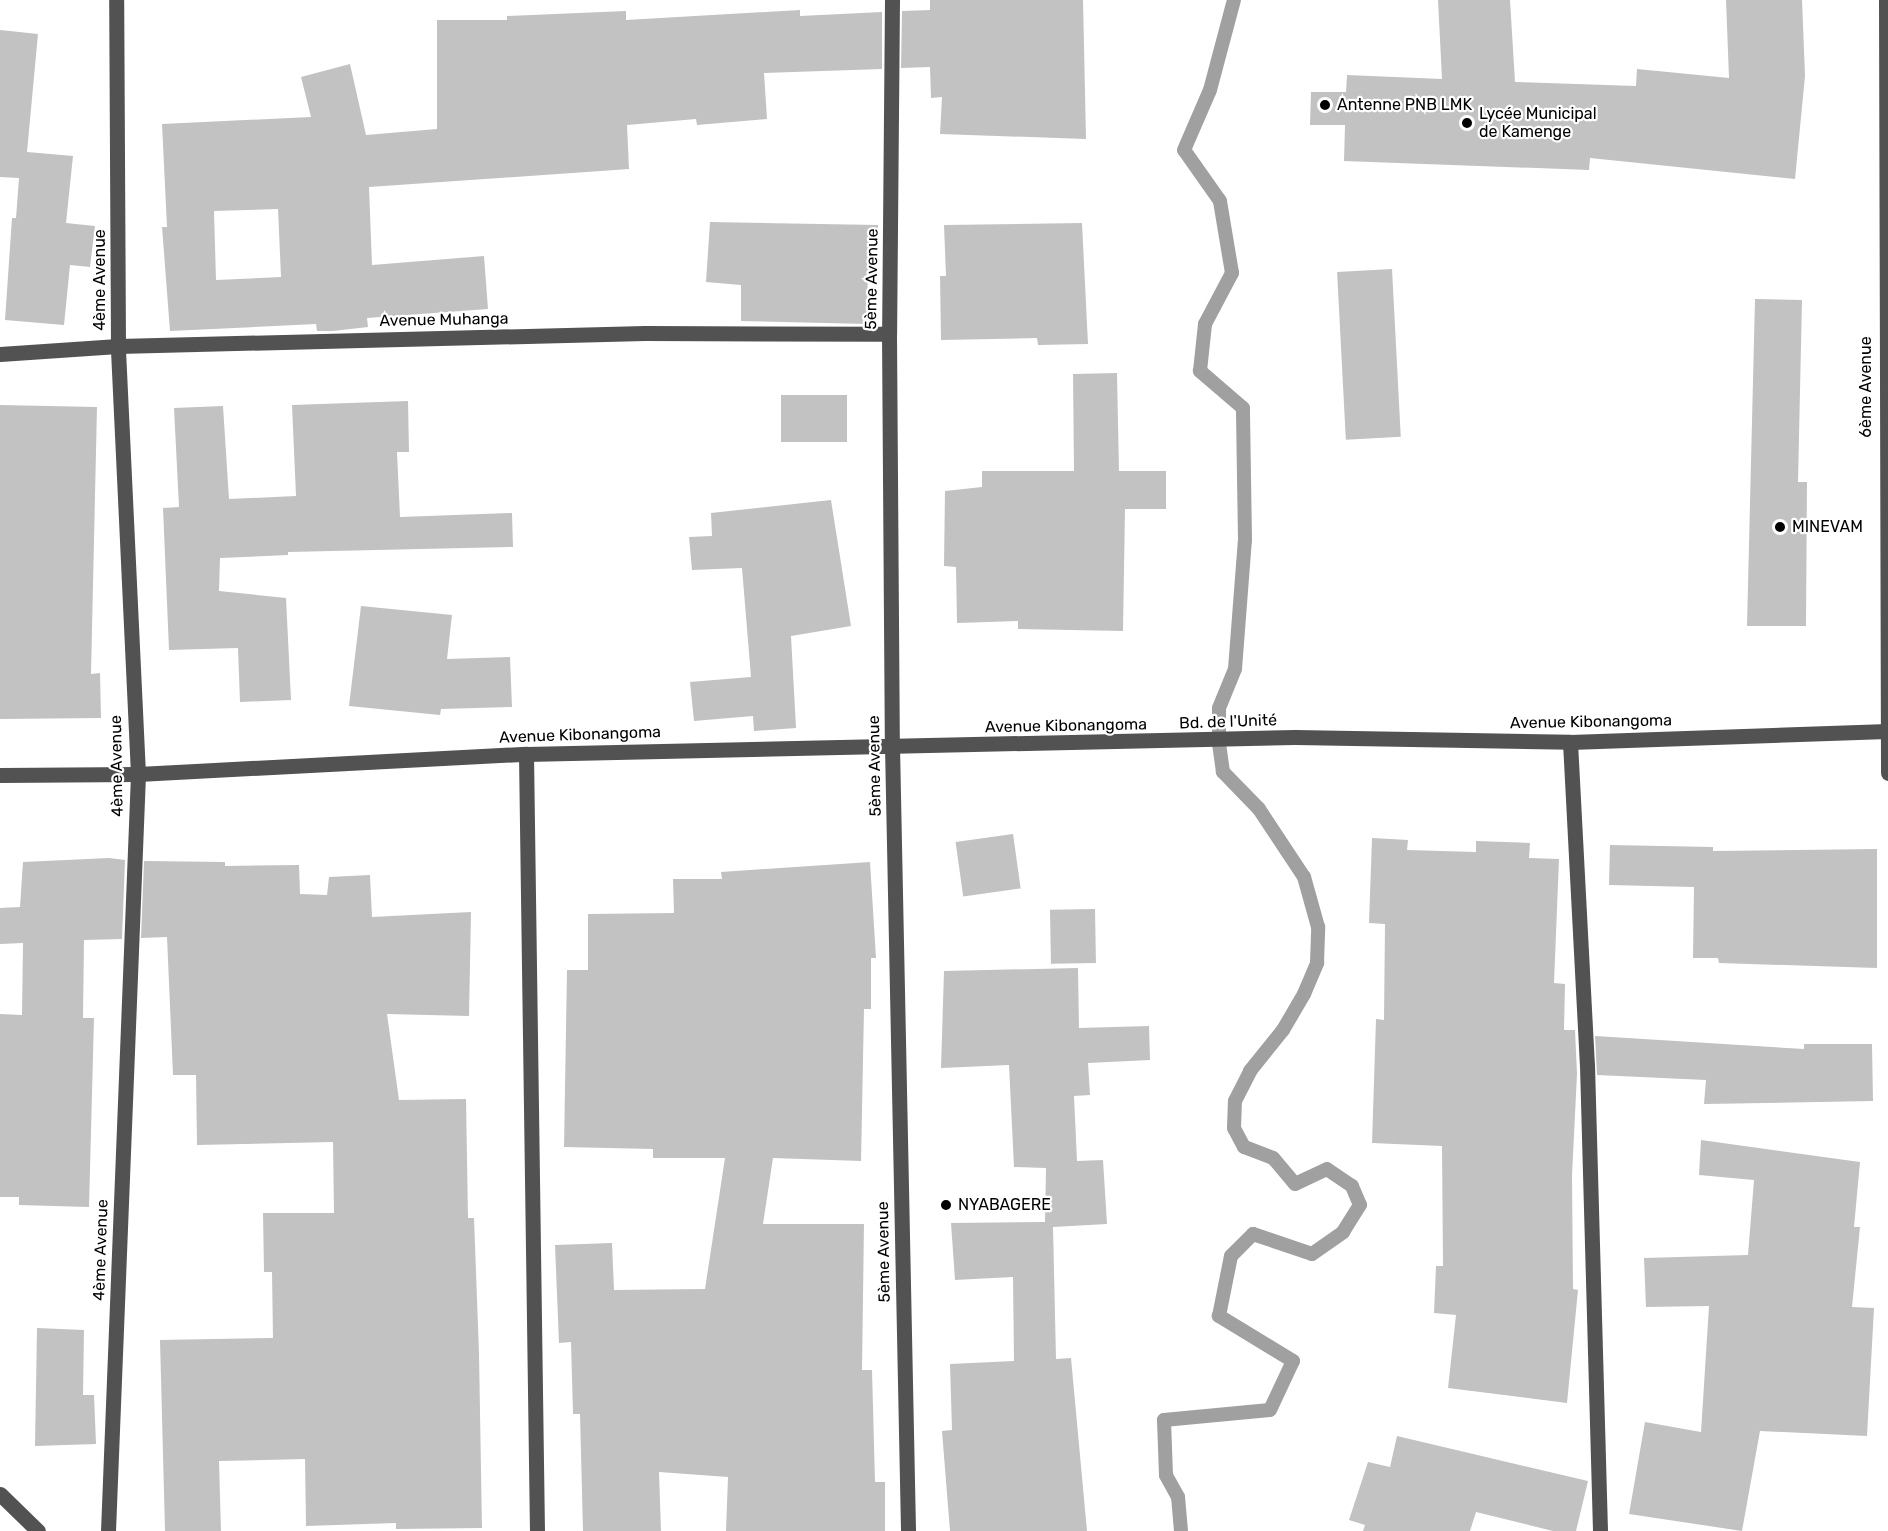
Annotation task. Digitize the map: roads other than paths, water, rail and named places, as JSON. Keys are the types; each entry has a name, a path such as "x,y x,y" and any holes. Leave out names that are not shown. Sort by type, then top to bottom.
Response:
{"street":[{"name":"4ème Avenue","path":"108,1531 138,774 118,346 116,0"},
{"name":"5ème Avenue","path":"892,0 889,334 892,746 908,1531"},
{"name":"6ème Avenue","path":"1886,0 1888,773"},
{"name":"Avenue Muhanga","path":"0,354 118,346 645,333 889,334"},
{"name":"Avenue Kibonangoma","path":"1294,737 1570,742 1887,731"},
{"name":"Bd. de l'Unité","path":"1162,742 1294,737"},
{"name":"Avenue Kibonangoma","path":"0,775 138,774 526,754 1162,742"},
{"path":"1570,742 1588,1076 1600,1531"},
{"path":"526,754 537,1531"},
{"path":"0,1494 38,1531"}],"waterway":[{"path":"1181,1531 1178,1497 1166,1475 1164,1420 1270,1410 1293,1361 1219,1316 1231,1256 1253,1234 1312,1254 1343,1232 1360,1205 1352,1186 1327,1169 1295,1184 1273,1158 1244,1147 1234,1128 1235,1101 1250,1071 1283,1030 1304,994 1317,963 1318,927 1304,877 1259,809 1223,772 1219,744 1219,708 1235,669 1245,540 1243,408 1200,371 1205,324 1232,273 1220,201 1184,150 1210,90 1234,0"}],"place":[{"name":"Antenne PNB LMK","path":"1325,105"},
{"name":"Lycée Municipal de Kamenge","path":"1467,123"},
{"name":"MINEVAM","path":"1780,527"},
{"name":"NYABAGERE","path":"946,1205"}]}
